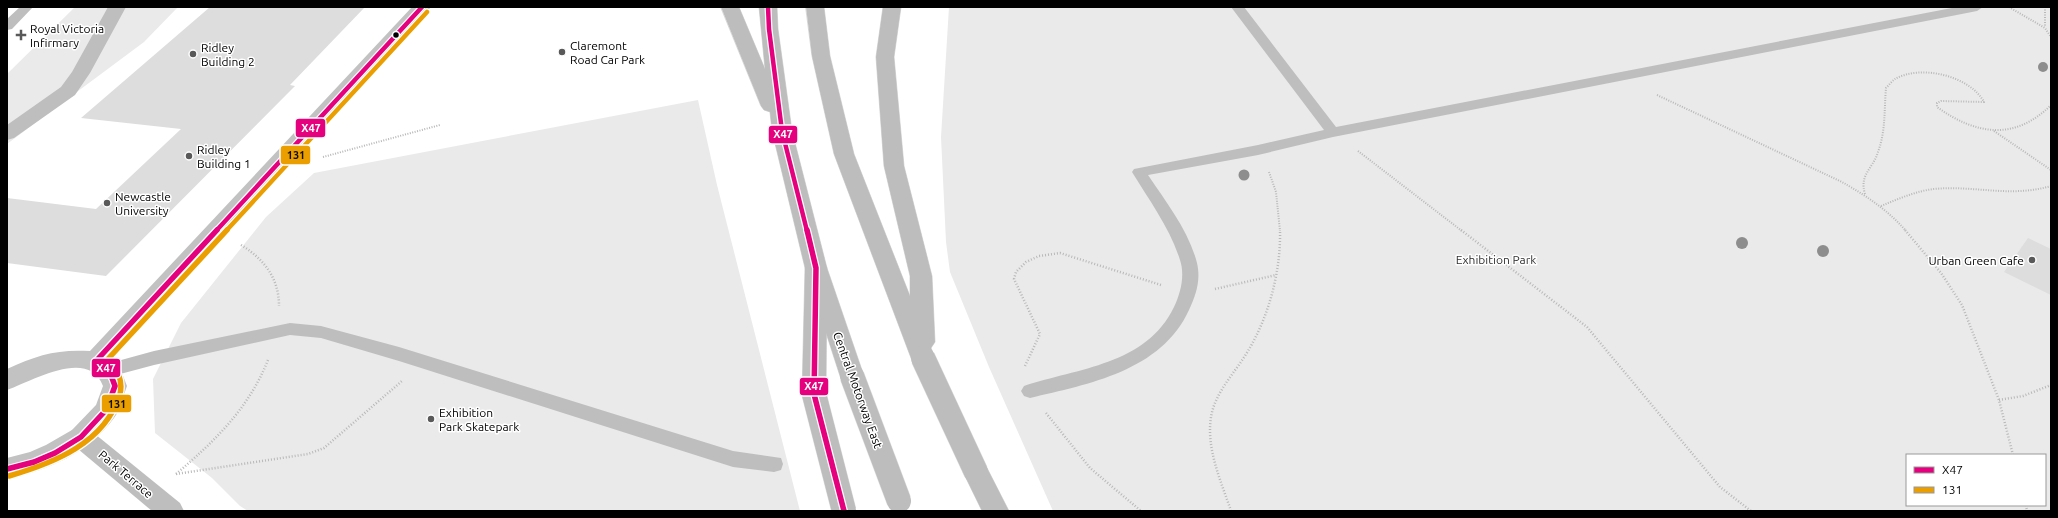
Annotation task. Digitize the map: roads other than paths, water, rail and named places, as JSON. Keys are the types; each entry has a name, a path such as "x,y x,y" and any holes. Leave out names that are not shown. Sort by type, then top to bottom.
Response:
{"highway":[{"path":"730,7 782,131"},
{"path":"768,7 769,30 782,131 816,268 814,394 844,511"},
{"path":"815,7 820,56 844,154 924,358 976,472 996,511"},
{"path":"892,7 885,57 894,166 921,276 924,358"},
{"name":"Central Motorway East","path":"816,268 852,376 901,506"}],"main road":[{"path":"103,366 272,170 422,7"},
{"path":"7,380 36,366 67,359 103,366 115,386 106,410 81,436 55,453 34,462 7,469"}],"street":[{"path":"7,134 68,91 81,73 117,7"},
{"name":"Park Terrace","path":"81,436 170,511"}],"lane":[{"path":"7,26 27,7"},
{"path":"1237,7 1333,132"},
{"path":"1030,391 1114,367 1152,347 1166,335 1177,318 1188,292 1190,278 1189,261 1181,241 1140,172 1258,150 1333,132 1977,7"},
{"path":"103,366 154,358 290,329 321,332 399,354 423,363 733,459 774,464"}],"place":[{"name":"Royal Victoria Infirmary","path":"21,35"},
{"name":"Claremont Road Car Park","path":"562,52"},
{"name":"Ridley Building 2","path":"193,54"},
{"name":"Ridley Building 1","path":"189,156"},
{"name":"Newcastle University","path":"107,203"},
{"name":"Urban Green Cafe","path":"2032,260"},
{"name":"Exhibition Park Skatepark","path":"431,419"}],"park label":[{"name":"Exhibition Park","path":"1496,259"}]}
